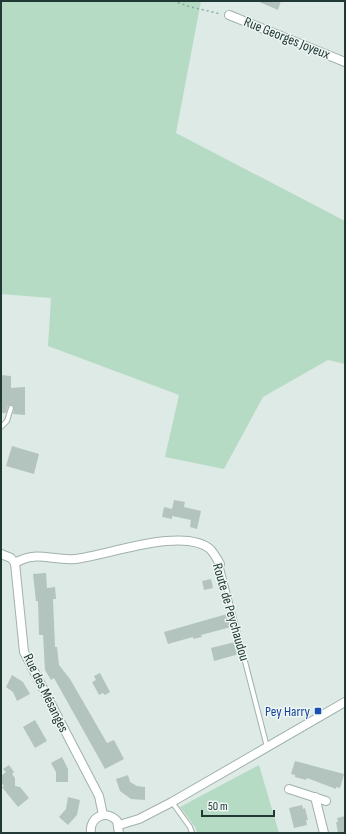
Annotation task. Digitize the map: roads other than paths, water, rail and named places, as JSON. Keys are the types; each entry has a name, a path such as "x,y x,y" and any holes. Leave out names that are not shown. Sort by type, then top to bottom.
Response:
{"street":[{"name":"Rue Georges Joyeux","path":"229,15 345,62"},
{"name":"Route de Peychaudou","path":"15,563 30,556 74,559 148,544 179,541 203,544 215,554 220,564"},
{"path":"1,554 11,558 15,563"},
{"name":"Rue des Mésanges","path":"15,563 24,652 98,796 103,815"},
{"path":"91,833 93,821 103,815 114,818 119,829 172,802 345,702"},
{"path":"289,789 326,801"},
{"path":"315,797 324,833"}],"lane":[{"path":"1,428 7,421 11,408"},
{"name":"Route de Peychaudou","path":"220,564 267,747"},
{"path":"172,802 190,827 192,833"}],"place":[{"name":"Pey Harry","path":"318,711"}]}
